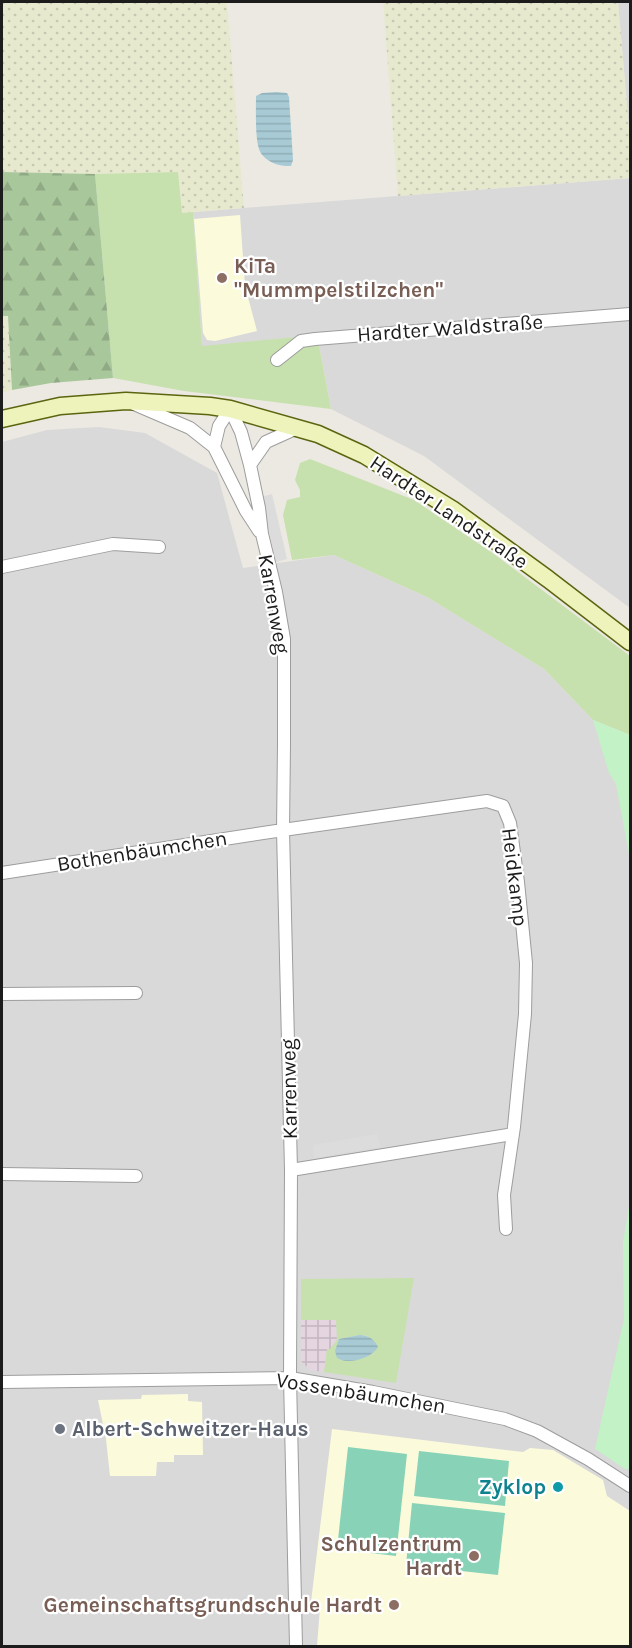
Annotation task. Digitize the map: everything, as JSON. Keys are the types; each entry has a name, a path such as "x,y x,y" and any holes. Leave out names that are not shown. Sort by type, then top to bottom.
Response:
{"main road":[{"name":"Hardter Landstraße","path":"2,419 60,406 126,401 195,404 230,409 318,434 364,455 452,509 630,642"}],"street":[{"name":"Hardter Waldstraße","path":"277,360 301,341 315,339 630,314"},
{"name":"Karrenweg","path":"126,401 190,428 214,447 246,511 262,534"},
{"path":"214,447 219,426 230,409"},
{"name":"Karrenweg","path":"230,409 241,432 250,465 284,639 283,830 291,1170 290,1378 296,1647"},
{"path":"250,465 266,442 297,428"},
{"path":"2,567 112,544 159,547"},
{"name":"Heidkamp","path":"283,830 487,801 503,806 510,824 526,963 525,1014 513,1134 504,1195 506,1229"},
{"name":"Bothenbäumchen","path":"2,873 283,830"},
{"path":"2,994 136,993"},
{"path":"291,1170 513,1134"},
{"path":"2,1174 136,1176"},
{"name":"Vossenbäumchen","path":"2,1382 290,1378 384,1394 505,1419 547,1436 630,1486"}],"shaded area":[{"path":"2,2 227,2 244,208 182,213 178,172 95,174 2,172"},
{"path":"383,2 618,2 630,140 630,178 398,196"},
{"path":"618,2 630,2 630,140"},
{"path":"630,178 630,608 424,456 331,409 317,335 202,347 193,212"},
{"name":"KiTa \"Mummpelstilzchen\"","path":"240,215 245,286 257,331 215,341 207,340 203,333 194,219"},
{"path":"8,315 12,390 2,393 2,316"},
{"path":"99,427 145,433 217,473 243,568 334,555 427,597 544,669 593,720 630,767 630,1646 2,1646 2,442 47,430"},
{"path":"272,494 287,559 276,562 261,497"},
{"path":"377,1134 381,1147 314,1158 313,1145"},
{"path":"301,1320 336,1320 337,1340 327,1350 324,1372 310,1370 301,1361"},
{"path":"188,1394 188,1401 202,1402 203,1455 174,1455 174,1462 157,1462 156,1476 110,1476 106,1439 98,1400 141,1399 142,1395"},
{"name":"Schulzentrum Hardt","path":"332,1429 523,1452 530,1448 553,1450 603,1480 607,1496 630,1511 630,1646 317,1646 320,1608 311,1602"}],"green space":[{"path":"2,172 95,174 113,378 51,383 12,390 8,316 2,316"},
{"path":"178,172 182,213 193,212 202,346 317,335 331,409 184,391 113,378 95,174"},
{"path":"310,459 414,500 494,554 630,656 630,735 593,720 544,669 427,597 334,555 292,560 283,515 287,500 300,497 300,490 295,480 300,463"},
{"path":"593,720 630,735 630,860 616,784 609,773"},
{"path":"630,1201 630,1469 625,1469 595,1449 624,1319 623,1242"},
{"path":"414,1278 396,1383 324,1372 327,1349 330,1349 337,1340 336,1320 301,1320 301,1279","holes":["368,1336 373,1354 360,1359 339,1339"]},
{"path":"348,1447 407,1454 396,1556 337,1549"},
{"path":"419,1451 509,1461 505,1506 414,1496"},
{"path":"412,1503 505,1513 498,1575 406,1565"}],"water":[{"path":"276,92 287,93 289,97 293,160 291,166 268,160 259,149 256,96"},
{"path":"360,1335 373,1340 378,1347 376,1350 369,1356 355,1360 346,1361 337,1358 335,1351 339,1339"}],"place":[{"name":"KiTa \"Mummpelstilzchen\"","path":"222,278"},
{"name":"Albert-Schweitzer-Haus","path":"60,1429"},
{"name":"Zyklop","path":"558,1487"},
{"name":"Schulzentrum Hardt","path":"474,1556"},
{"name":"Gemeinschaftsgrundschule Hardt","path":"394,1605"}]}
